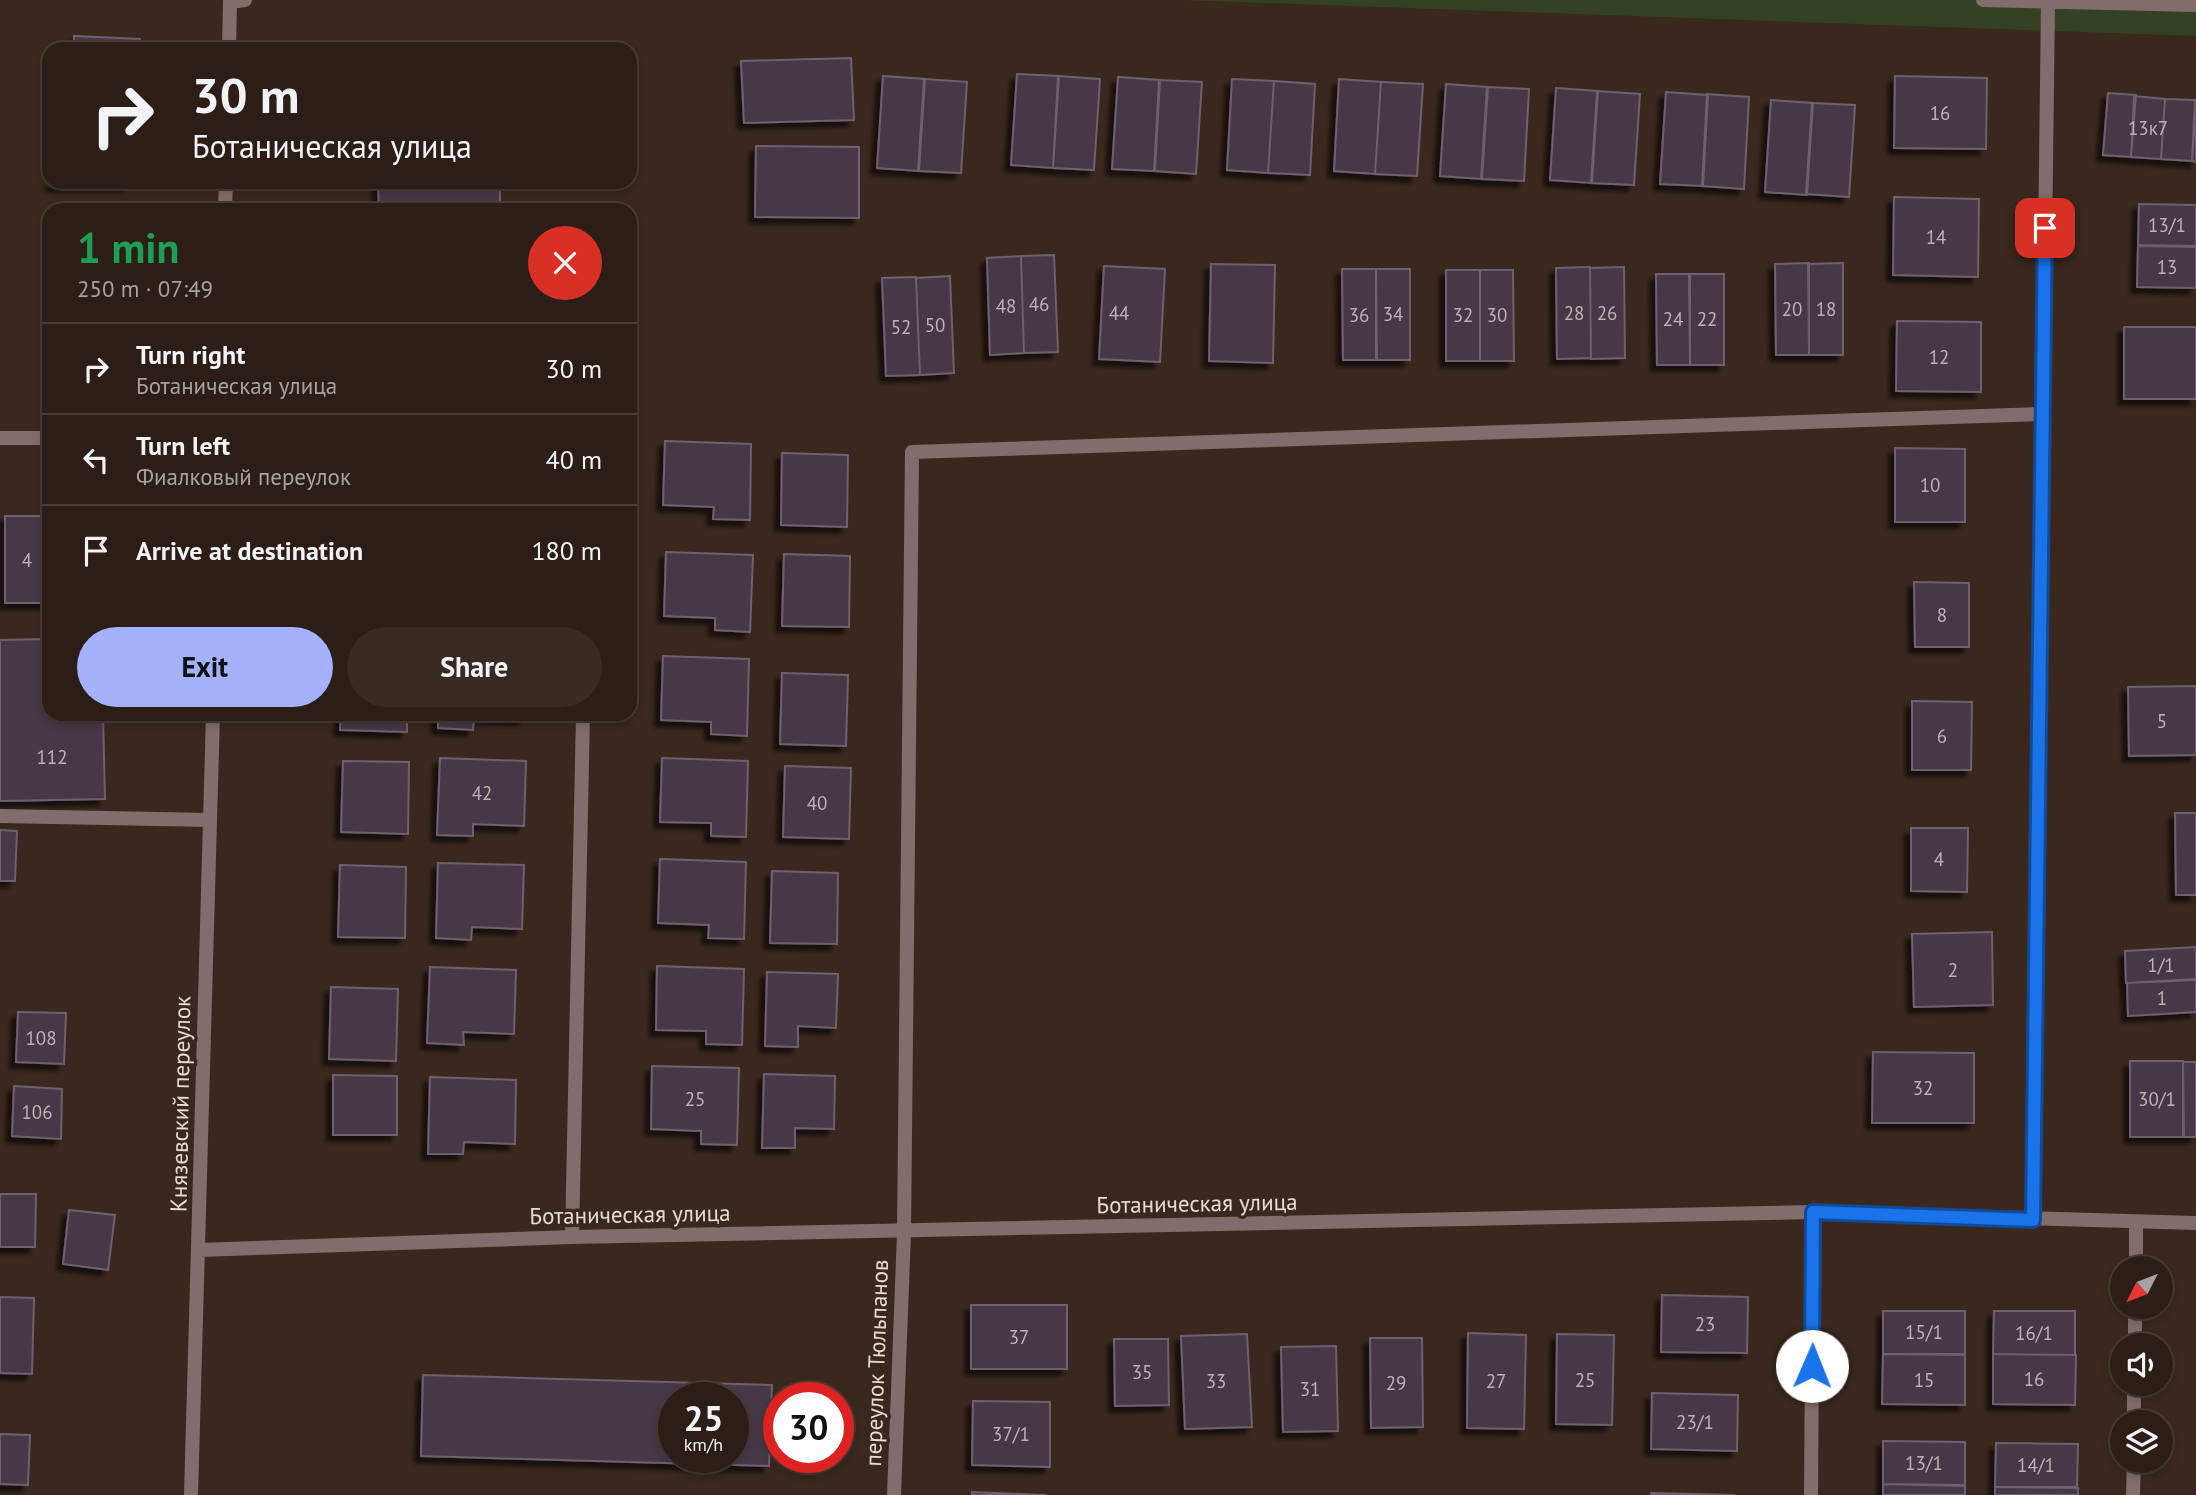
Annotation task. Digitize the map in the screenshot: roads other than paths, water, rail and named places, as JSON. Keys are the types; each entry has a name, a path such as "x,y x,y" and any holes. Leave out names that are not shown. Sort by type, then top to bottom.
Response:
{"street":[{"path":"229,42 230,1 245,0"},
{"path":"1983,0 2196,5"},
{"path":"2033,1220 2048,2"},
{"name":"переулок Тюльпанов","path":"894,1495 904,1233 912,452 2042,414"},
{"path":"0,438 42,438"},
{"name":"Князевский переулок","path":"191,1495 213,721"},
{"path":"572,1237 583,721"},
{"path":"0,816 210,820"},
{"path":"1811,1495 1813,1212"},
{"name":"Ботаническая улица","path":"200,1250 572,1237 904,1233 1813,1212 2136,1224 2196,1223"},
{"path":"2136,1224 2136,1256"},
{"path":"2133,1495 2134,1473"}]}
